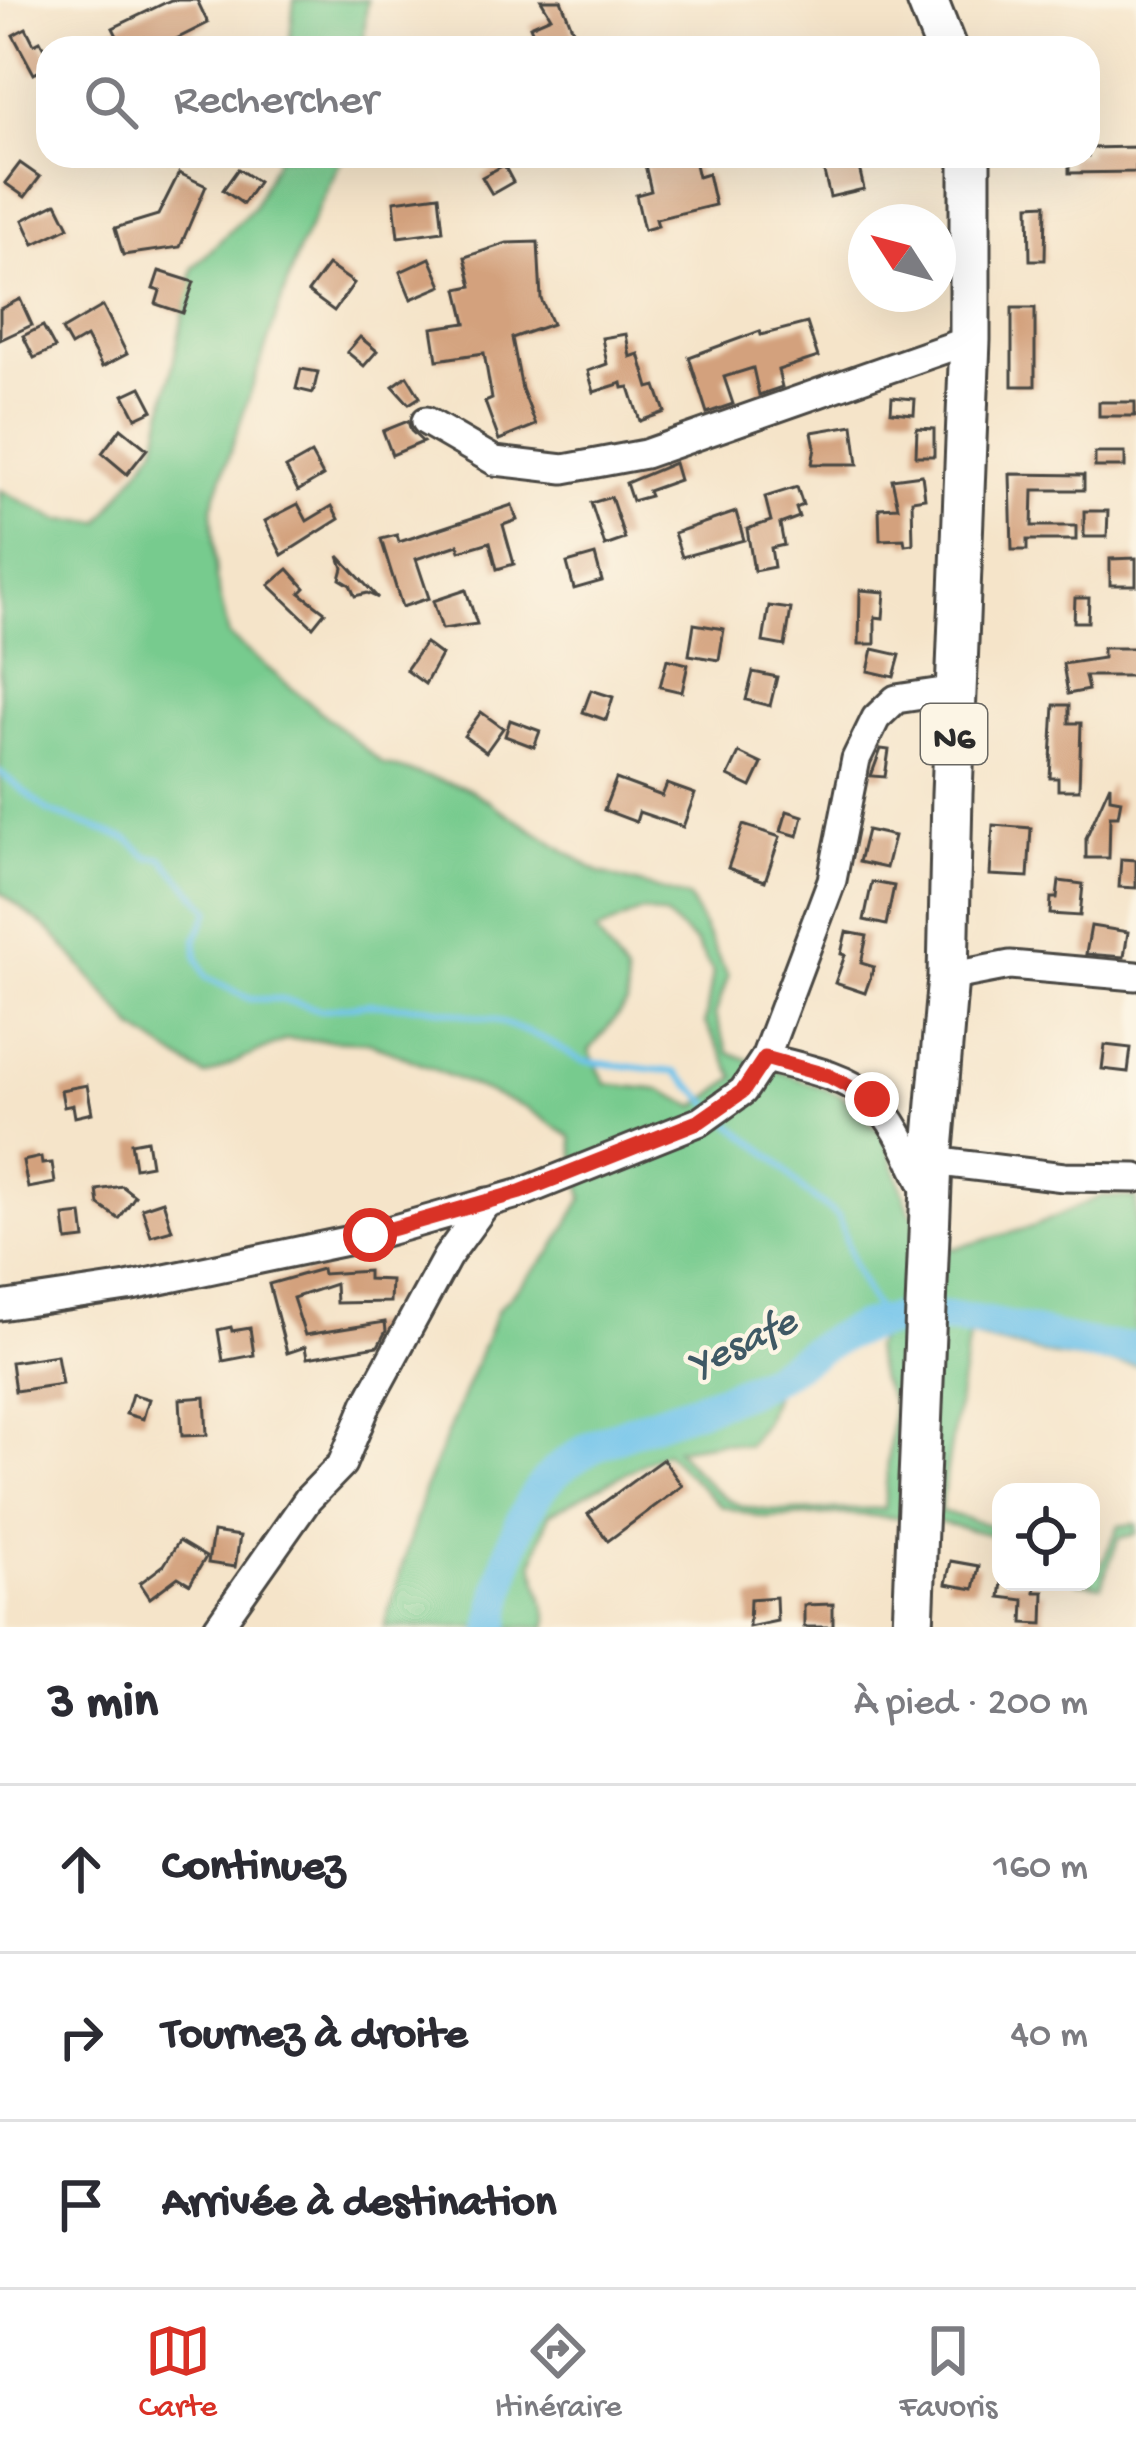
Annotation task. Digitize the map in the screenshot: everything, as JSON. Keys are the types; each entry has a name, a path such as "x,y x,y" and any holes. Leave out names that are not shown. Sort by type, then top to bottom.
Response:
{"highway":[{"path":"927,0 941,36"},
{"name":"N6","path":"913,1627 932,1161 949,977 956,690 965,547 970,168"}],"street":[{"path":"426,421 495,461 564,469 645,454 970,340"},
{"path":"0,1306 166,1279 370,1235 487,1202 700,1121 743,1091 765,1058 832,880 856,759 876,718 896,699 956,690"},
{"path":"949,977 1010,964 1136,976"},
{"path":"765,1058 829,1076 872,1099 899,1137 932,1201"},
{"path":"932,1161 1064,1177 1136,1178"},
{"path":"218,1627 308,1499 342,1464 367,1404 447,1257 487,1202"}],"green space":[{"path":"294,0 367,0 364,36 290,36"},
{"path":"272,168 337,168 299,249 212,506 216,578 229,636 383,764 469,789 600,873 689,898 728,976 715,1015 728,1052 841,1095 883,1134 910,1212 952,1249 1032,1227 1102,1196 1136,1198 1136,1366 1050,1355 969,1336 940,1511 992,1526 992,1535 934,1521 847,1514 765,1518 721,1506 665,1452 549,1514 533,1563 547,1627 384,1627 425,1488 498,1309 552,1251 583,1198 571,1137 528,1109 369,1042 287,1039 205,1076 135,1029 53,933 0,892 0,490 59,520 101,522 156,446 193,268 253,208","holes":["642,911 665,916 695,942 713,972 705,1023 735,1077 696,1107 661,1090 606,1084 589,1051 627,1004 626,975 596,932","889,1323 873,1348 880,1379 893,1403 884,1509 778,1511 739,1505 711,1486 676,1449 721,1442 747,1446 764,1423 774,1393 765,1382 839,1337"]},
{"path":"1136,1524 1136,1534 1119,1538 1100,1586 1100,1567 1119,1526"}],"building":[{"path":"171,0 197,0 208,23 182,36 117,36 113,28"},
{"path":"541,0 561,0 575,36 534,36 530,26 551,17"},
{"path":"26,28 36,43 36,73 34,74 13,35"},
{"path":"1136,147 1136,172 1069,173 1069,168 1100,168 1100,148"},
{"path":"20,163 40,177 25,197 5,183"},
{"path":"506,168 513,182 492,194 482,177"},
{"path":"646,168 696,168 698,177 708,174 715,205 656,219 658,226 644,230 636,195 651,191"},
{"path":"823,168 859,168 864,189 830,197"},
{"path":"238,169 258,182 243,204 223,190"},
{"path":"179,173 206,186 180,247 123,255 115,228 158,215"},
{"path":"439,195 443,231 398,237 394,201"},
{"path":"57,203 69,227 34,244 23,220"},
{"path":"1046,204 1045,260 1030,260 1029,205"},
{"path":"538,242 541,299 552,324 512,338 522,389 536,425 499,440 485,402 492,399 484,353 437,360 432,328 466,323 458,289 472,286 465,257 507,243"},
{"path":"430,258 442,286 411,299 400,272"},
{"path":"328,265 354,283 334,311 308,292"},
{"path":"159,271 194,282 183,313 156,304 160,291 153,289"},
{"path":"20,299 32,325 0,340 0,309"},
{"path":"103,306 127,354 102,367 86,337 71,346 62,330"},
{"path":"1012,308 1035,308 1035,386 1012,386"},
{"path":"807,323 818,357 778,370 782,387 759,395 753,368 724,377 733,404 707,413 689,357 760,331 761,335"},
{"path":"43,326 55,348 34,358 23,336"},
{"path":"626,334 630,357 639,354 649,388 656,386 665,412 640,421 629,387 623,388 622,383 594,392 588,371 607,364 602,338"},
{"path":"360,337 377,351 364,366 347,352"},
{"path":"301,369 318,372 313,393 296,389"},
{"path":"407,376 420,397 409,404 393,386"},
{"path":"141,387 153,410 136,418 124,395"},
{"path":"892,397 915,399 914,414 891,412"},
{"path":"1099,402 1135,402 1135,416 1099,416"},
{"path":"408,421 423,442 392,455 383,431"},
{"path":"853,425 858,464 812,464 812,432"},
{"path":"121,428 147,449 127,474 102,453"},
{"path":"917,428 934,429 934,456 916,456"},
{"path":"1095,453 1125,453 1125,467 1095,467"},
{"path":"311,454 323,476 298,491 286,468"},
{"path":"674,463 679,480 632,501 626,483"},
{"path":"1010,474 1084,475 1084,490 1033,490 1032,526 1076,526 1076,540 1027,540 1027,550 1012,550"},
{"path":"922,475 925,498 912,500 913,544 905,545 904,539 880,540 879,508 898,507 892,479"},
{"path":"797,487 803,505 796,508 799,517 780,524 784,545 771,548 774,567 754,571 747,529 771,521 765,497"},
{"path":"611,497 625,539 605,546 591,503"},
{"path":"298,504 307,521 332,506 339,519 282,555 265,521"},
{"path":"512,505 517,520 503,525 514,564 497,569 490,542 460,551 458,545 416,559 429,598 402,607 381,539 397,535 399,542"},
{"path":"1084,511 1108,511 1107,537 1084,537"},
{"path":"736,512 744,540 682,557 674,533"},
{"path":"595,555 602,581 574,589 567,563"},
{"path":"339,556 378,598 367,593 355,596 340,579"},
{"path":"1136,558 1136,585 1110,585 1110,559"},
{"path":"288,569 305,588 300,593 325,612 313,627 269,585"},
{"path":"466,590 477,624 442,629 433,601"},
{"path":"860,590 885,592 883,618 875,617 875,644 859,644"},
{"path":"1075,598 1089,598 1088,622 1074,622"},
{"path":"769,606 791,609 785,646 763,642"},
{"path":"694,624 724,629 719,660 689,655"},
{"path":"425,643 441,655 425,684 406,670"},
{"path":"1103,648 1136,648 1136,676 1085,676 1088,690 1068,694 1063,664 1103,658"},
{"path":"873,649 900,655 894,677 868,671"},
{"path":"667,659 688,664 682,692 660,687"},
{"path":"753,672 777,677 770,706 746,700"},
{"path":"591,690 613,697 606,720 583,712"},
{"path":"1054,705 1069,705 1069,723 1081,723 1079,790 1058,790 1058,778 1050,778"},
{"path":"481,712 503,728 486,752 464,736"},
{"path":"510,720 540,731 534,747 505,736"},
{"path":"881,749 889,750 885,777 871,776"},
{"path":"739,753 762,764 751,787 728,776"},
{"path":"616,779 662,796 667,784 695,794 683,827 639,812 636,822 604,810"},
{"path":"1110,784 1110,798 1121,800 1118,816 1110,816 1109,858 1086,858 1086,838"},
{"path":"787,811 803,816 798,836 781,831"},
{"path":"743,825 780,837 765,881 728,868"},
{"path":"993,825 1031,828 1028,877 990,875"},
{"path":"867,830 894,836 886,868 859,862"},
{"path":"1121,859 1136,860 1136,888 1119,887"},
{"path":"1059,881 1083,884 1080,916 1050,914"},
{"path":"872,882 894,886 886,925 864,920"},
{"path":"1091,926 1128,932 1124,957 1086,954"},
{"path":"846,932 867,936 861,963 874,967 865,993 835,983 845,955 841,954"},
{"path":"1105,1045 1131,1048 1128,1072 1102,1069"},
{"path":"87,1085 92,1113 75,1117 73,1105 64,1107 61,1090"},
{"path":"147,1140 151,1165 135,1168 131,1143"},
{"path":"41,1157 42,1164 52,1163 55,1183 28,1188 23,1161"},
{"path":"122,1186 135,1196 119,1219 99,1205 97,1190"},
{"path":"163,1201 172,1230 151,1236 142,1208"},
{"path":"82,1214 85,1239 67,1241 64,1216"},
{"path":"322,1269 323,1274 368,1271 368,1279 391,1280 390,1302 336,1303 335,1284 293,1298 305,1335 385,1322 378,1346 307,1358 305,1347 287,1353 269,1284"},
{"path":"231,1327 232,1331 250,1328 254,1355 223,1361 218,1330"},
{"path":"57,1355 62,1384 15,1391 11,1362"},
{"path":"132,1394 149,1399 143,1419 126,1414"},
{"path":"205,1397 207,1435 182,1436 180,1399"},
{"path":"663,1459 682,1486 608,1541 588,1514"},
{"path":"213,1532 240,1536 235,1567 208,1563"},
{"path":"179,1541 206,1557 190,1584 178,1577 150,1598 140,1583 164,1565"},
{"path":"951,1561 979,1566 974,1589 946,1584"},
{"path":"1001,1591 1044,1592 1043,1624 1023,1623 1024,1600 1000,1597"},
{"path":"776,1597 777,1621 749,1627 750,1599"},
{"path":"833,1604 833,1627 804,1627 804,1605"}],"waterway":[{"path":"0,772 48,811 129,840 148,857 162,858 210,910 196,938 197,958 206,977 250,999 281,999 321,1010 367,1004 426,1007 495,1020 542,1038 582,1061 676,1072 710,1104"},
{"path":"723,1118 839,1217 854,1267 872,1303 890,1323"},
{"name":"Yesafe","path":"494,1627 504,1574 522,1520 540,1489 560,1468 613,1437 761,1383 851,1332 891,1321 937,1318 1136,1348"}],"route":[{"path":"370,1235 520,1192 700,1121 743,1091 765,1058 829,1076 872,1099"}]}
